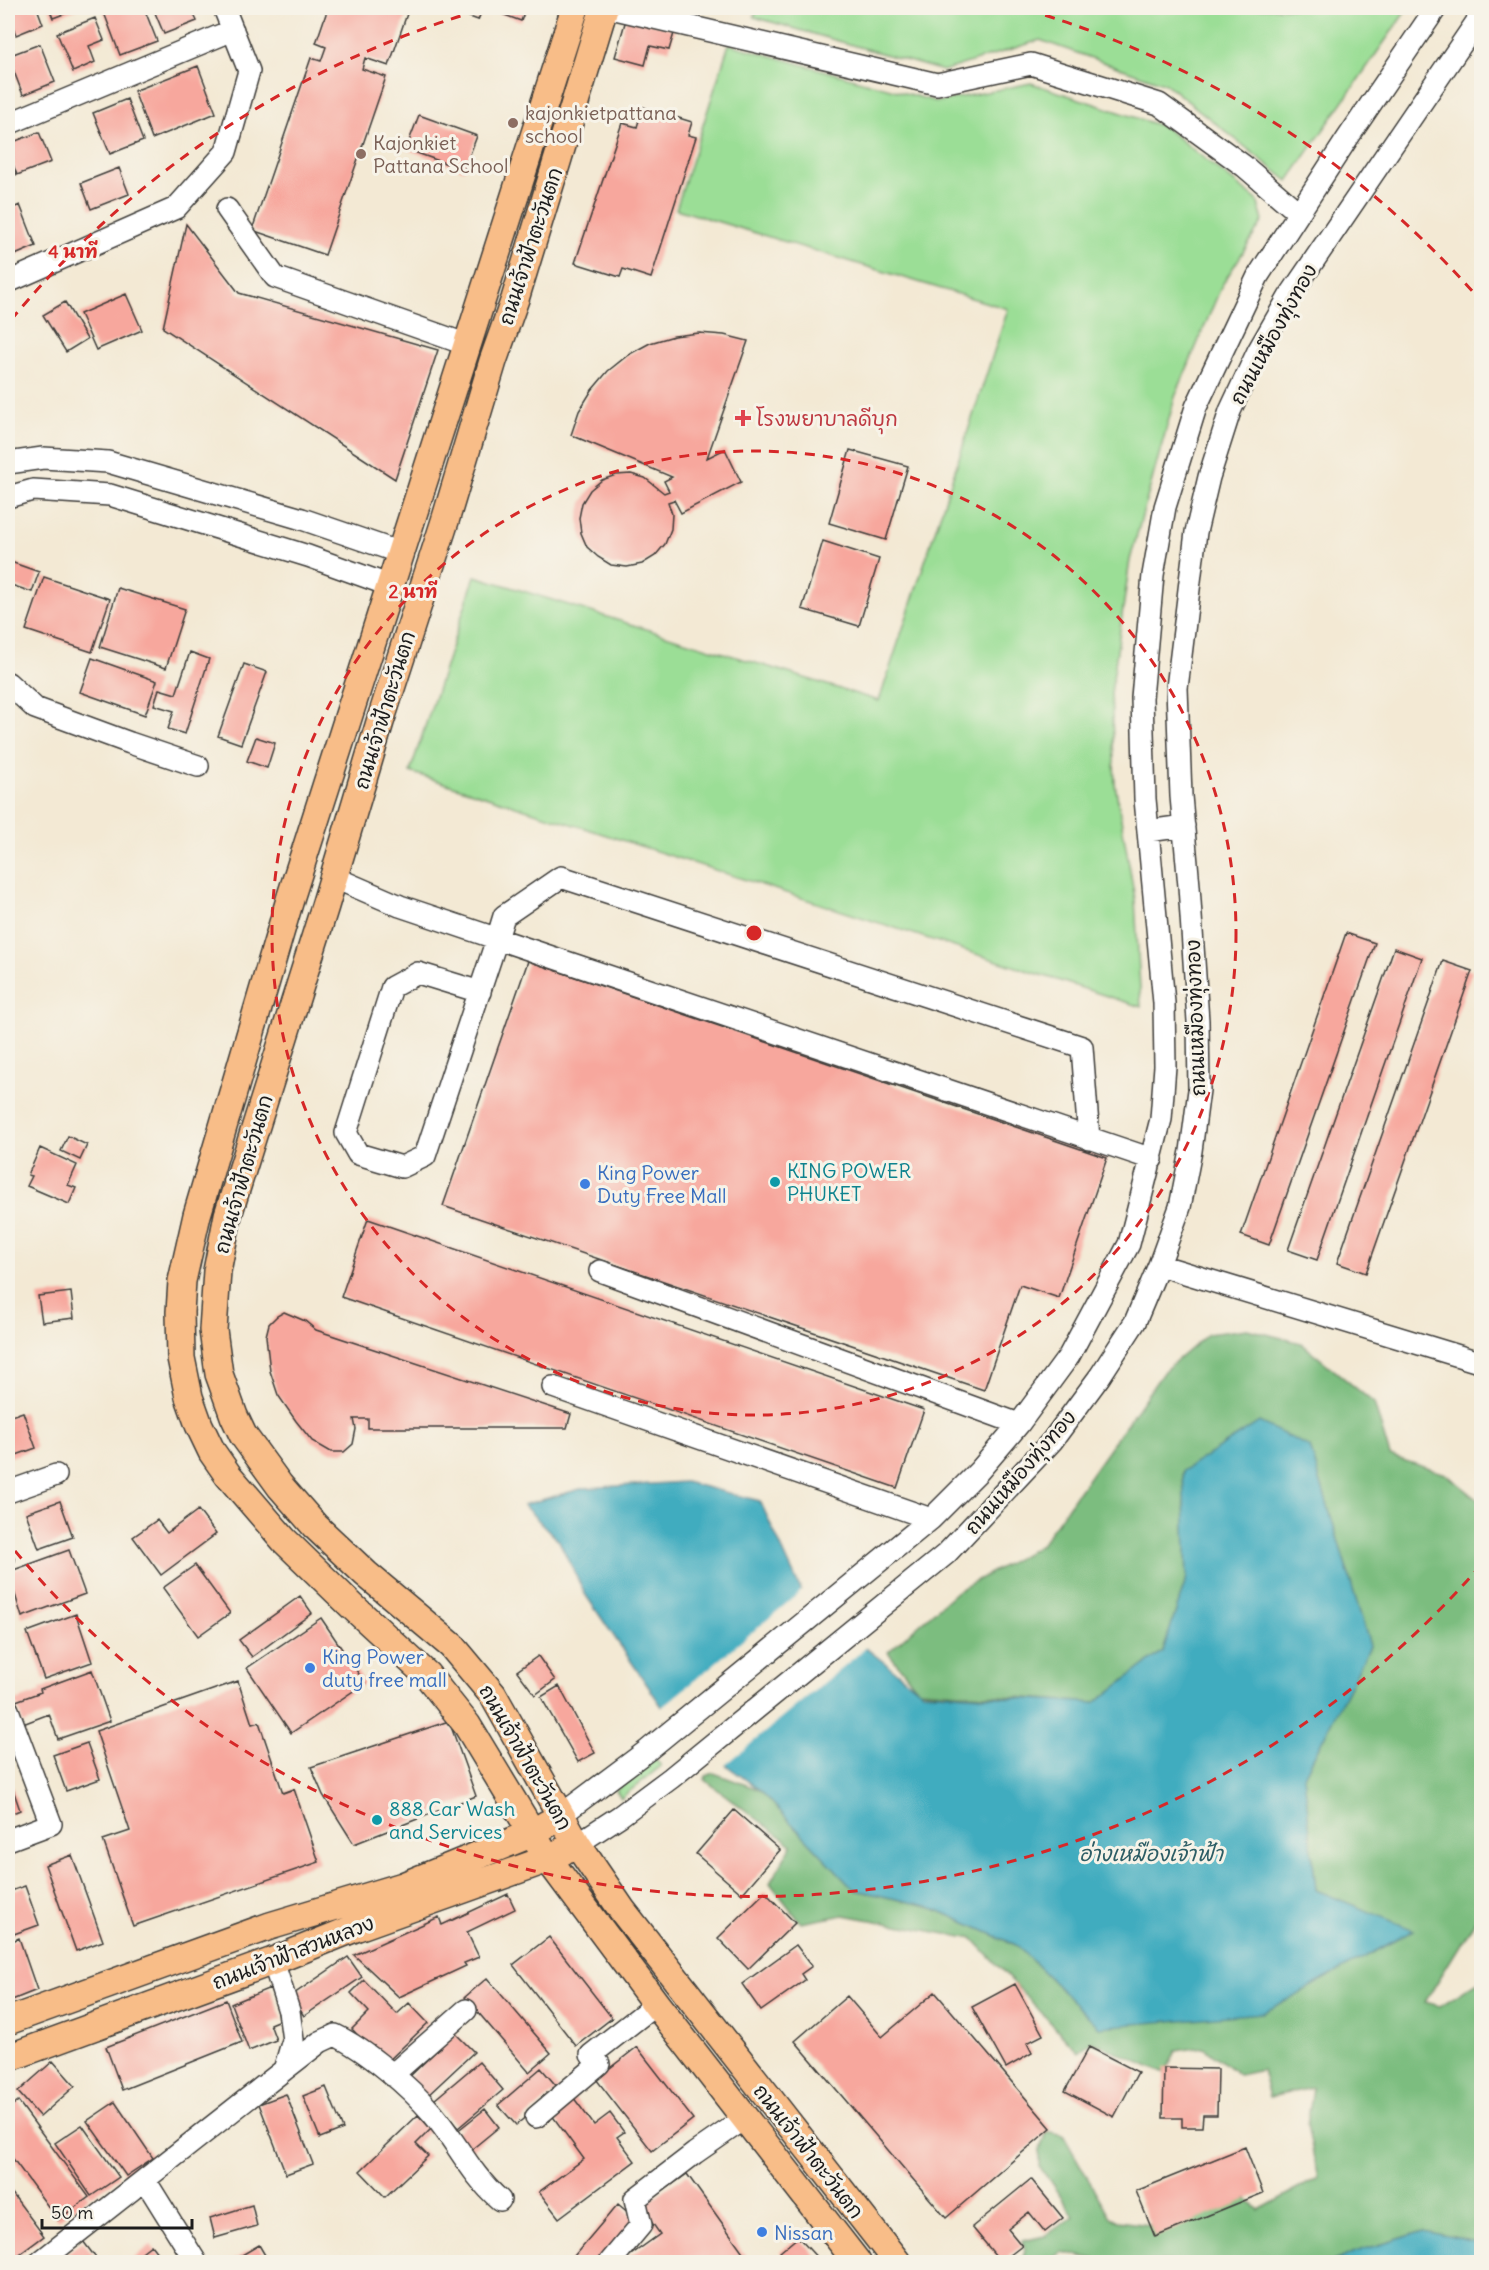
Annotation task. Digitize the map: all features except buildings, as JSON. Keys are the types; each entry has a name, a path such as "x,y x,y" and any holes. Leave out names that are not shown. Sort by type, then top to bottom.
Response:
{"main road":[{"name":"ถนนเจ้าฟ้าตะวันตก","path":"576,8 291,896 188,1251 182,1281 180,1344 189,1397 205,1439 228,1475 284,1540 427,1675 467,1725 548,1858 656,2004 857,2262"},
{"name":"ถนนเจ้าฟ้าตะวันตก","path":"604,8 247,1152 221,1246 214,1290 213,1330 219,1374 234,1416 243,1435 267,1470 315,1526 344,1555 440,1634 465,1660 493,1695 577,1844 622,1910 897,2262"},
{"name":"ถนนเจ้าฟ้าสวนหลวง","path":"8,2021 270,1926 403,1886 532,1833 561,1815"},
{"name":"ถนนเจ้าฟ้าสวนหลวง","path":"8,2058 548,1858 577,1844"}],"street":[{"path":"8,282 176,208 226,152 249,71 224,8"},
{"path":"611,8 937,84 1031,64 1159,104 1244,166 1299,213"},
{"name":"ถนนเหมืองทุ่งทอง","path":"561,1815 648,1750 931,1519 979,1471 1069,1356 1129,1244 1161,1119 1165,1066 1164,1003 1148,831 1142,698 1153,575 1165,507 1196,407 1258,276 1436,8"},
{"name":"ถนนเหมืองทุ่งทอง","path":"577,1844 671,1778 946,1554 1052,1441 1100,1376 1135,1322 1160,1265 1180,1207 1191,1151 1199,1090 1197,1010 1180,796 1177,688 1196,532 1209,477 1230,411 1258,351 1289,297 1482,14"},
{"path":"8,124 233,30"},
{"path":"227,209 275,277 468,345"},
{"path":"8,464 42,458 108,462 302,519 401,553"},
{"path":"8,497 33,490 110,495 309,556 391,586"},
{"path":"8,683 35,708 130,744 198,766"},
{"path":"1148,831 1184,826"},
{"path":"333,877 400,906 1152,1160"},
{"path":"480,992 418,973 392,987 346,1133 358,1154 402,1167 425,1156 480,992 504,916 561,877 1082,1047 1089,1139"},
{"path":"1160,1265 1482,1363"},
{"path":"600,1271 1018,1424"},
{"path":"553,1387 931,1519"},
{"path":"8,1492 56,1475"},
{"path":"8,1710 51,1824 8,1840"},
{"path":"273,1961 289,2011 293,2040 284,2070"},
{"path":"536,2117 599,2064 591,2055 656,2004"},
{"path":"392,2075 466,2010"},
{"path":"40,2262 320,2042 335,2035 349,2042 392,2075 432,2112 482,2184 500,2200"},
{"path":"610,2262 641,2225 635,2199 744,2119"},
{"path":"146,2180 196,2262"}],"green space":[{"path":"758,8 1408,8 1288,181 1166,84 1040,40 943,71 754,17"},
{"path":"729,44 937,102 1031,83 1164,127 1257,200 1263,221 1222,285 1175,397 1130,560 1111,693 1115,784 1135,899 1141,1007 410,772 475,576 879,701 1008,309 676,209"},
{"path":"1247,1329 1301,1343 1374,1403 1390,1456 1446,1474 1481,1502 1482,1839 1479,1842 1482,1847 1481,1911 1425,2002 1440,2006 1481,1980 1481,2245 1424,2231 1352,2253 1332,2262 1107,2262 1062,2252 1048,2262 1022,2262 1025,2250 1022,2241 1045,2236 1074,2216 1040,2167 1040,2149 1047,2131 1063,2135 1110,2217 1118,2221 1173,2228 1246,2198 1259,2210 1318,2178 1307,2125 1313,2088 1269,2097 1262,2070 1239,2075 1204,2047 1176,2051 1165,2074 1092,2041 1078,2052 973,1939 844,1915 801,1923 770,1883 792,1845 705,1780 706,1776 714,1773 760,1790 855,1890 928,1906 1016,1945 1099,2027 1413,1930 1316,1890 1304,1776 1370,1646 1310,1447 1183,1471 1187,1577 1163,1651 1095,1703 918,1690 888,1652 957,1591 1041,1545 1164,1371 1208,1334"},
{"path":"655,1758 661,1766 621,1798 616,1790"}],"water":[{"name":"อ่างเหมืองเจ้าฟ้า","path":"1259,1422 1310,1447 1370,1646 1304,1776 1316,1890 1414,1930 1263,2013 1099,2027 1016,1945 928,1906 855,1890 760,1790 678,1730 585,1594 559,1541 523,1505 584,1488 685,1482 760,1501 806,1601 922,1692 1095,1703 1163,1651 1187,1577 1183,1471"},
{"path":"1424,2231 1480,2243 1481,2262 1332,2262 1352,2253"}],"pier":[{"path":"804,1589 809,1599 868,1646 723,1767 676,1732 660,1709"}],"place":[{"name":"kajonkietpattana school","path":"513,123"},
{"name":"Kajonkiet Pattana School","path":"361,154"},
{"name":"โรงพยาบาลดีบุก","path":"743,418"},
{"name":"KING POWER PHUKET","path":"775,1182"},
{"name":"King Power Duty Free Mall","path":"585,1184"},
{"name":"King Power duty free mall","path":"310,1668"},
{"name":"888 Car Wash and Services","path":"377,1820"},
{"name":"Nissan","path":"762,2232"}]}
